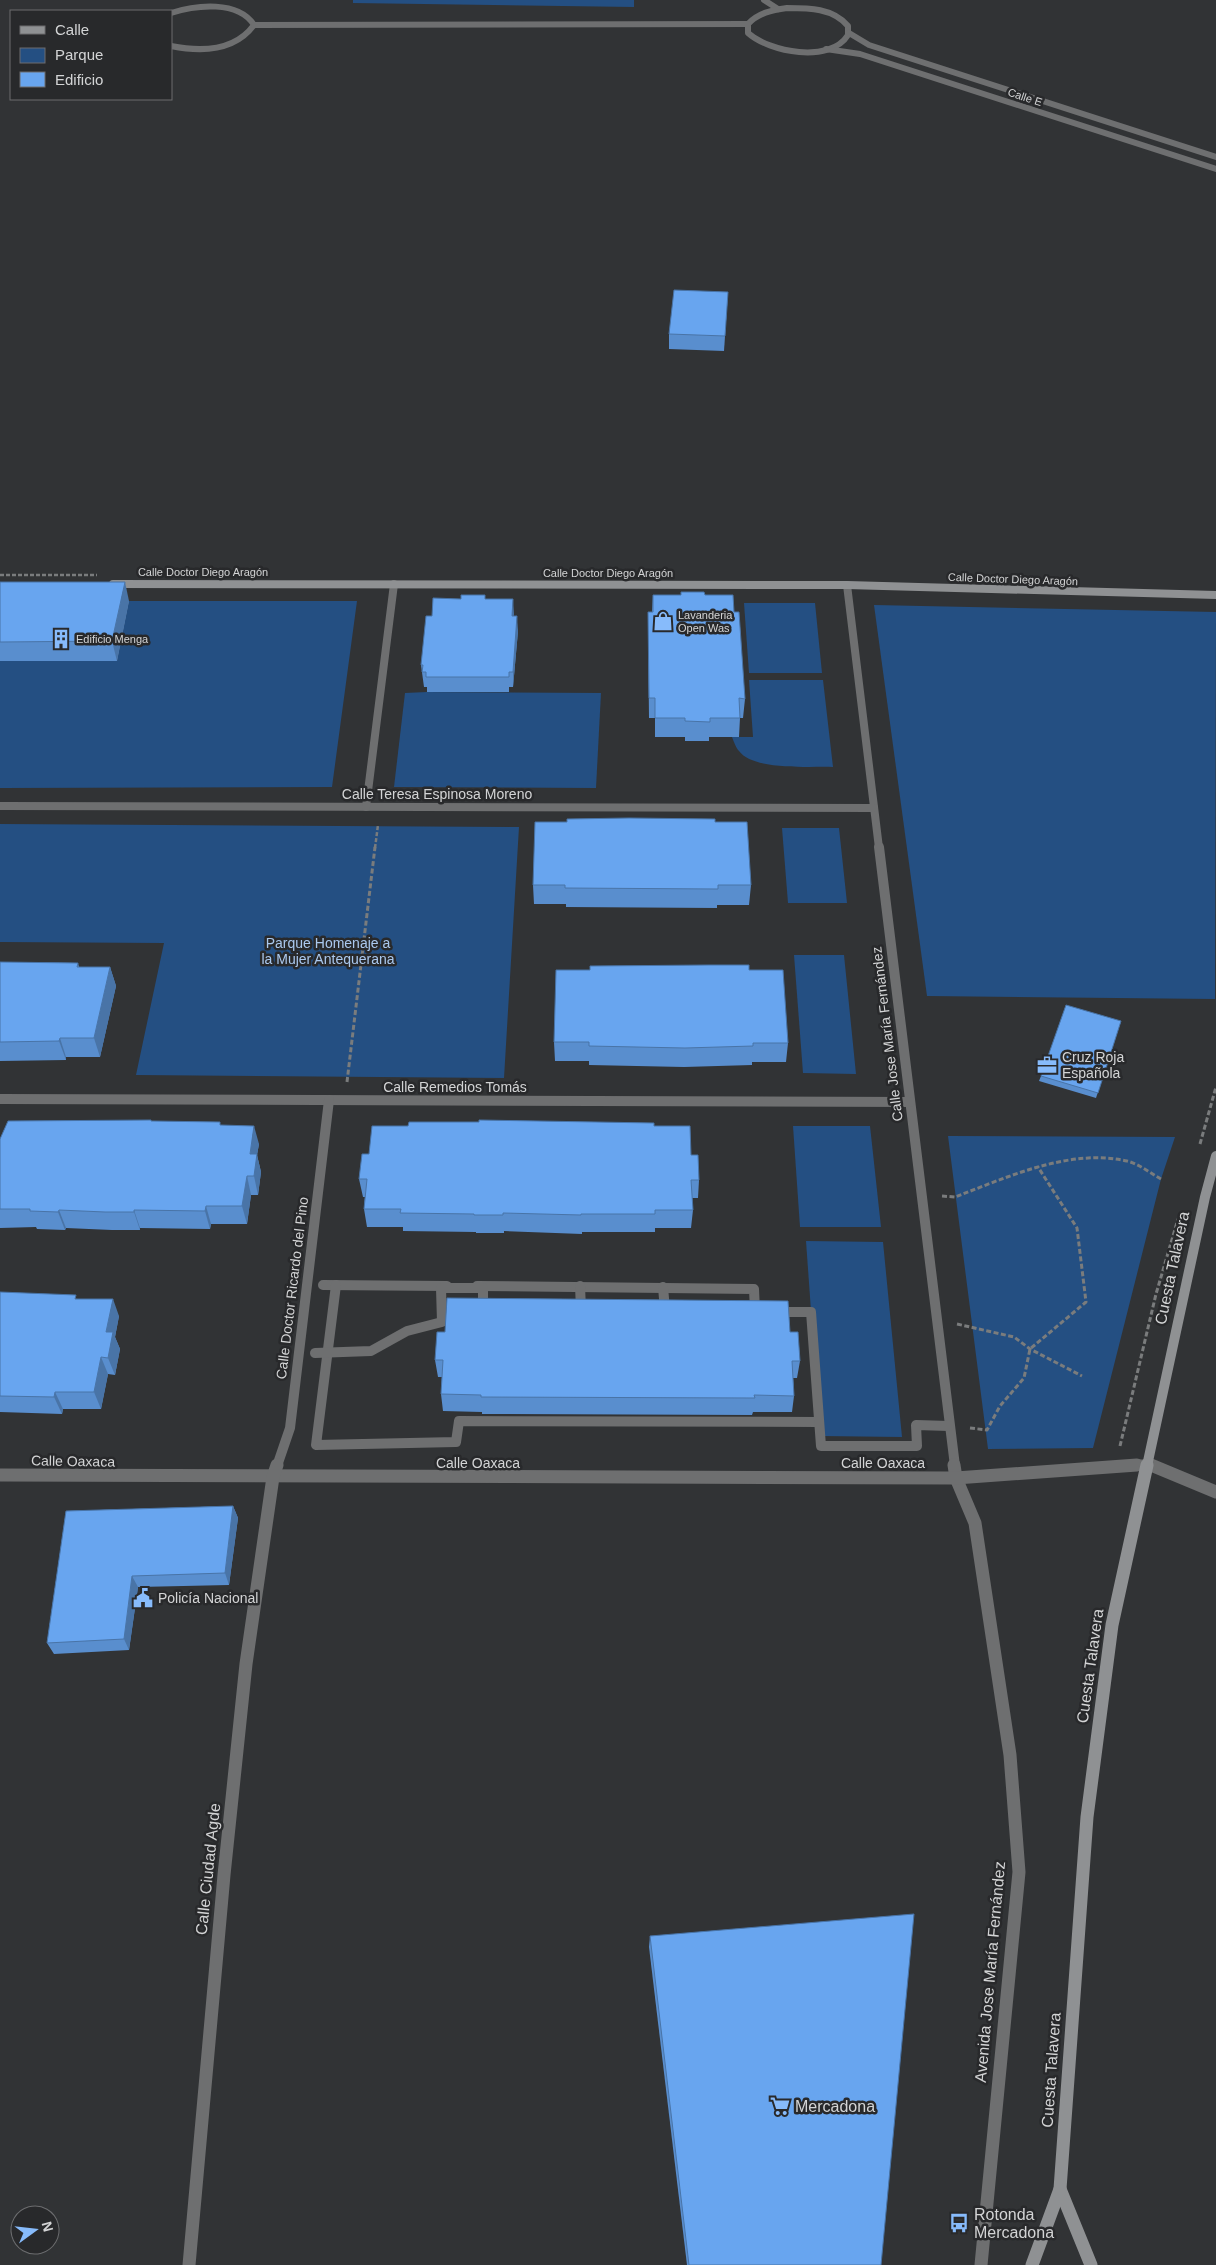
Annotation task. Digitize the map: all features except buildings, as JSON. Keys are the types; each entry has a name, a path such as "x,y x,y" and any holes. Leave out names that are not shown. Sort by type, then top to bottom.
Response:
{"street":[{"path":"764,0 778,9"},
{"path":"172,13 189,8 220,6 246,13 252,19 254,26 251,33 242,40 228,45 194,49 172,46"},
{"name":"Calle E","path":"778,9 796,8 824,11 844,21 847,24 849,33 869,45 1216,157"},
{"path":"254,26 748,24 756,17 778,9"},
{"name":"Calle E","path":"748,24 748,32 751,37 770,47 798,51 826,49 860,54 1216,169"},
{"path":"826,49 841,43 849,33"},
{"name":"Calle Doctor Diego Aragón","path":"108,584 846,586 1216,595"},
{"path":"366,807 394,584"},
{"name":"Calle Jose María Fernández","path":"846,586 956,1478"},
{"name":"Calle Teresa Espinosa Moreno","path":"0,806 874,808"},
{"name":"Calle Remedios Tomás","path":"0,1099 910,1102"},
{"name":"Calle Doctor Ricardo del Pino","path":"273,1478 290,1428 329,1100"},
{"name":"Cuesta Talavera","path":"1032,2265 1060,2189 1087,1817 1112,1625 1149,1464 1203,1207 1216,1156"},
{"path":"323,1285 754,1289 750,1311 811,1312 821,1446 918,1446 916,1426 949,1426"},
{"path":"336,1285 316,1445 456,1442 459,1421 819,1422"},
{"path":"580,1286 581,1309"},
{"path":"663,1287 664,1310"},
{"path":"315,1353 370,1352 407,1331 442,1322 441,1288 482,1288 483,1308 503,1308"},
{"path":"1149,1464 1215,1489"},
{"name":"Calle Oaxaca","path":"0,1475 273,1478 956,1478 1149,1464"},
{"name":"Calle Ciudad Agde","path":"189,2265 224,1875 246,1664 273,1478"},
{"name":"Avenida Jose María Fernández","path":"956,1478 975,1523 1010,1755 1019,1872 982,2265"},
{"name":"Cuesta Talavera","path":"1060,2189 1091,2265"}],"path":[{"path":"345,1101 380,807"},
{"path":"1197,1153 1216,1088"},
{"path":"921,1195 955,1197 1038,1167 1098,1158 1128,1162 1161,1179"},
{"path":"949,1426 987,1430 1000,1406 1024,1378 1030,1350 1086,1302 1077,1228 1038,1167"},
{"path":"1120,1448 1156,1294 1180,1210"},
{"path":"937,1324 960,1324 1014,1336 1030,1350 1082,1376"}],"green space":[{"path":"353,0 634,0 634,7 353,3"},
{"path":"129,601 357,601 332,787 0,788 0,661 117,661"},
{"path":"744,603 815,603 822,673 749,673"},
{"path":"874,605 1216,612 1215,999 927,996"},
{"path":"749,680 823,680 833,767 769,765 746,757 739,751 732,737 753,737"},
{"path":"405,693 601,693 596,788 394,787"},
{"name":"Parque Homenaje a la Mujer Antequerana","path":"0,824 519,827 504,1078 136,1075 164,943 0,942"},
{"path":"782,828 839,828 847,903 788,903"},
{"path":"794,955 844,955 856,1074 803,1073"},
{"path":"793,1126 870,1126 881,1227 800,1227"},
{"path":"948,1136 1175,1137 1161,1179 1093,1448 988,1449"},
{"path":"806,1241 883,1242 902,1437 820,1436"}],"place":[{"name":"Lavanderia Open Was","path":"663,621"},
{"name":"Edificio Menga","path":"61,639"},
{"name":"Cruz Roja Española","path":"1047,1065"},
{"name":"Policía Nacional","path":"143,1598"},
{"name":"Mercadona","path":"780,2106"},
{"name":"Rotonda Mercadona","path":"959,2223"}]}
